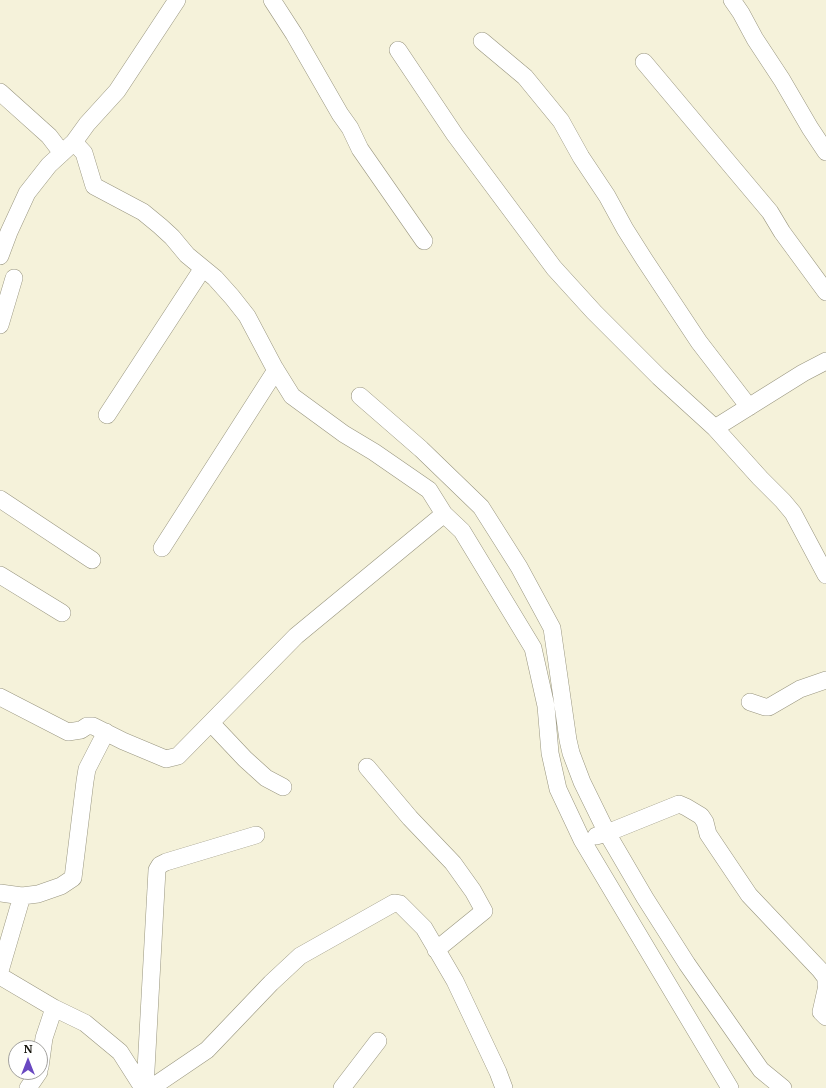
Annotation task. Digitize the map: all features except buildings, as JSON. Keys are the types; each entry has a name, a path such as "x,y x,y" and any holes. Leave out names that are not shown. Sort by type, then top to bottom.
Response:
{"street":[{"path":"0,256 4,232 27,193 49,165 73,149 87,124 117,91 177,0"},
{"path":"272,0 294,34 340,114 350,128 360,149 424,241"},
{"path":"732,0 826,152"},
{"path":"482,41 525,77 561,121 581,157 607,196 644,259 699,342 749,407"},
{"path":"398,50 455,135 554,268 594,312 659,377 715,428 793,513 826,575"},
{"path":"644,62 770,212 782,232 826,292"},
{"path":"0,92 49,136 73,149 94,186 143,212 172,237 187,255 215,278 232,296 247,316 292,396 338,430 430,489 444,514 462,531 533,648 552,688 571,753 582,782 595,836 730,1088"},
{"path":"107,415 203,268"},
{"path":"0,325 14,278"},
{"path":"715,428 803,373 826,361"},
{"path":"162,548 276,370"},
{"path":"360,396 421,448 444,474 481,507 522,574 552,628 552,688 546,706 550,753 558,789 645,898 687,964 761,1070 783,1088"},
{"path":"430,489 444,474"},
{"path":"0,499 92,560"},
{"path":"0,697 68,732 81,730 87,726 93,726 166,759 178,756 296,636 444,514"},
{"path":"0,575 62,613"},
{"path":"750,702 769,707 800,689 826,680"},
{"path":"210,723 266,778 283,787"},
{"path":"0,893 22,896 38,894 61,886 73,878 87,769 106,732"},
{"path":"367,767 410,818 453,862 473,890 484,911 436,950"},
{"path":"595,836 679,804 701,816 705,822 708,834 749,895 820,970 826,978 826,985"},
{"path":"144,1088 157,870 160,865 166,862 256,835"},
{"path":"0,972 22,896"},
{"path":"151,1088 207,1050 271,982 300,956 394,903 400,904 424,928 455,981 498,1072 504,1088"},
{"path":"0,976 54,1008 85,1023 120,1052 144,1088"},
{"path":"826,990 821,1012 826,1017"},
{"path":"44,1040 54,1008"},
{"path":"342,1088 378,1041"}]}
